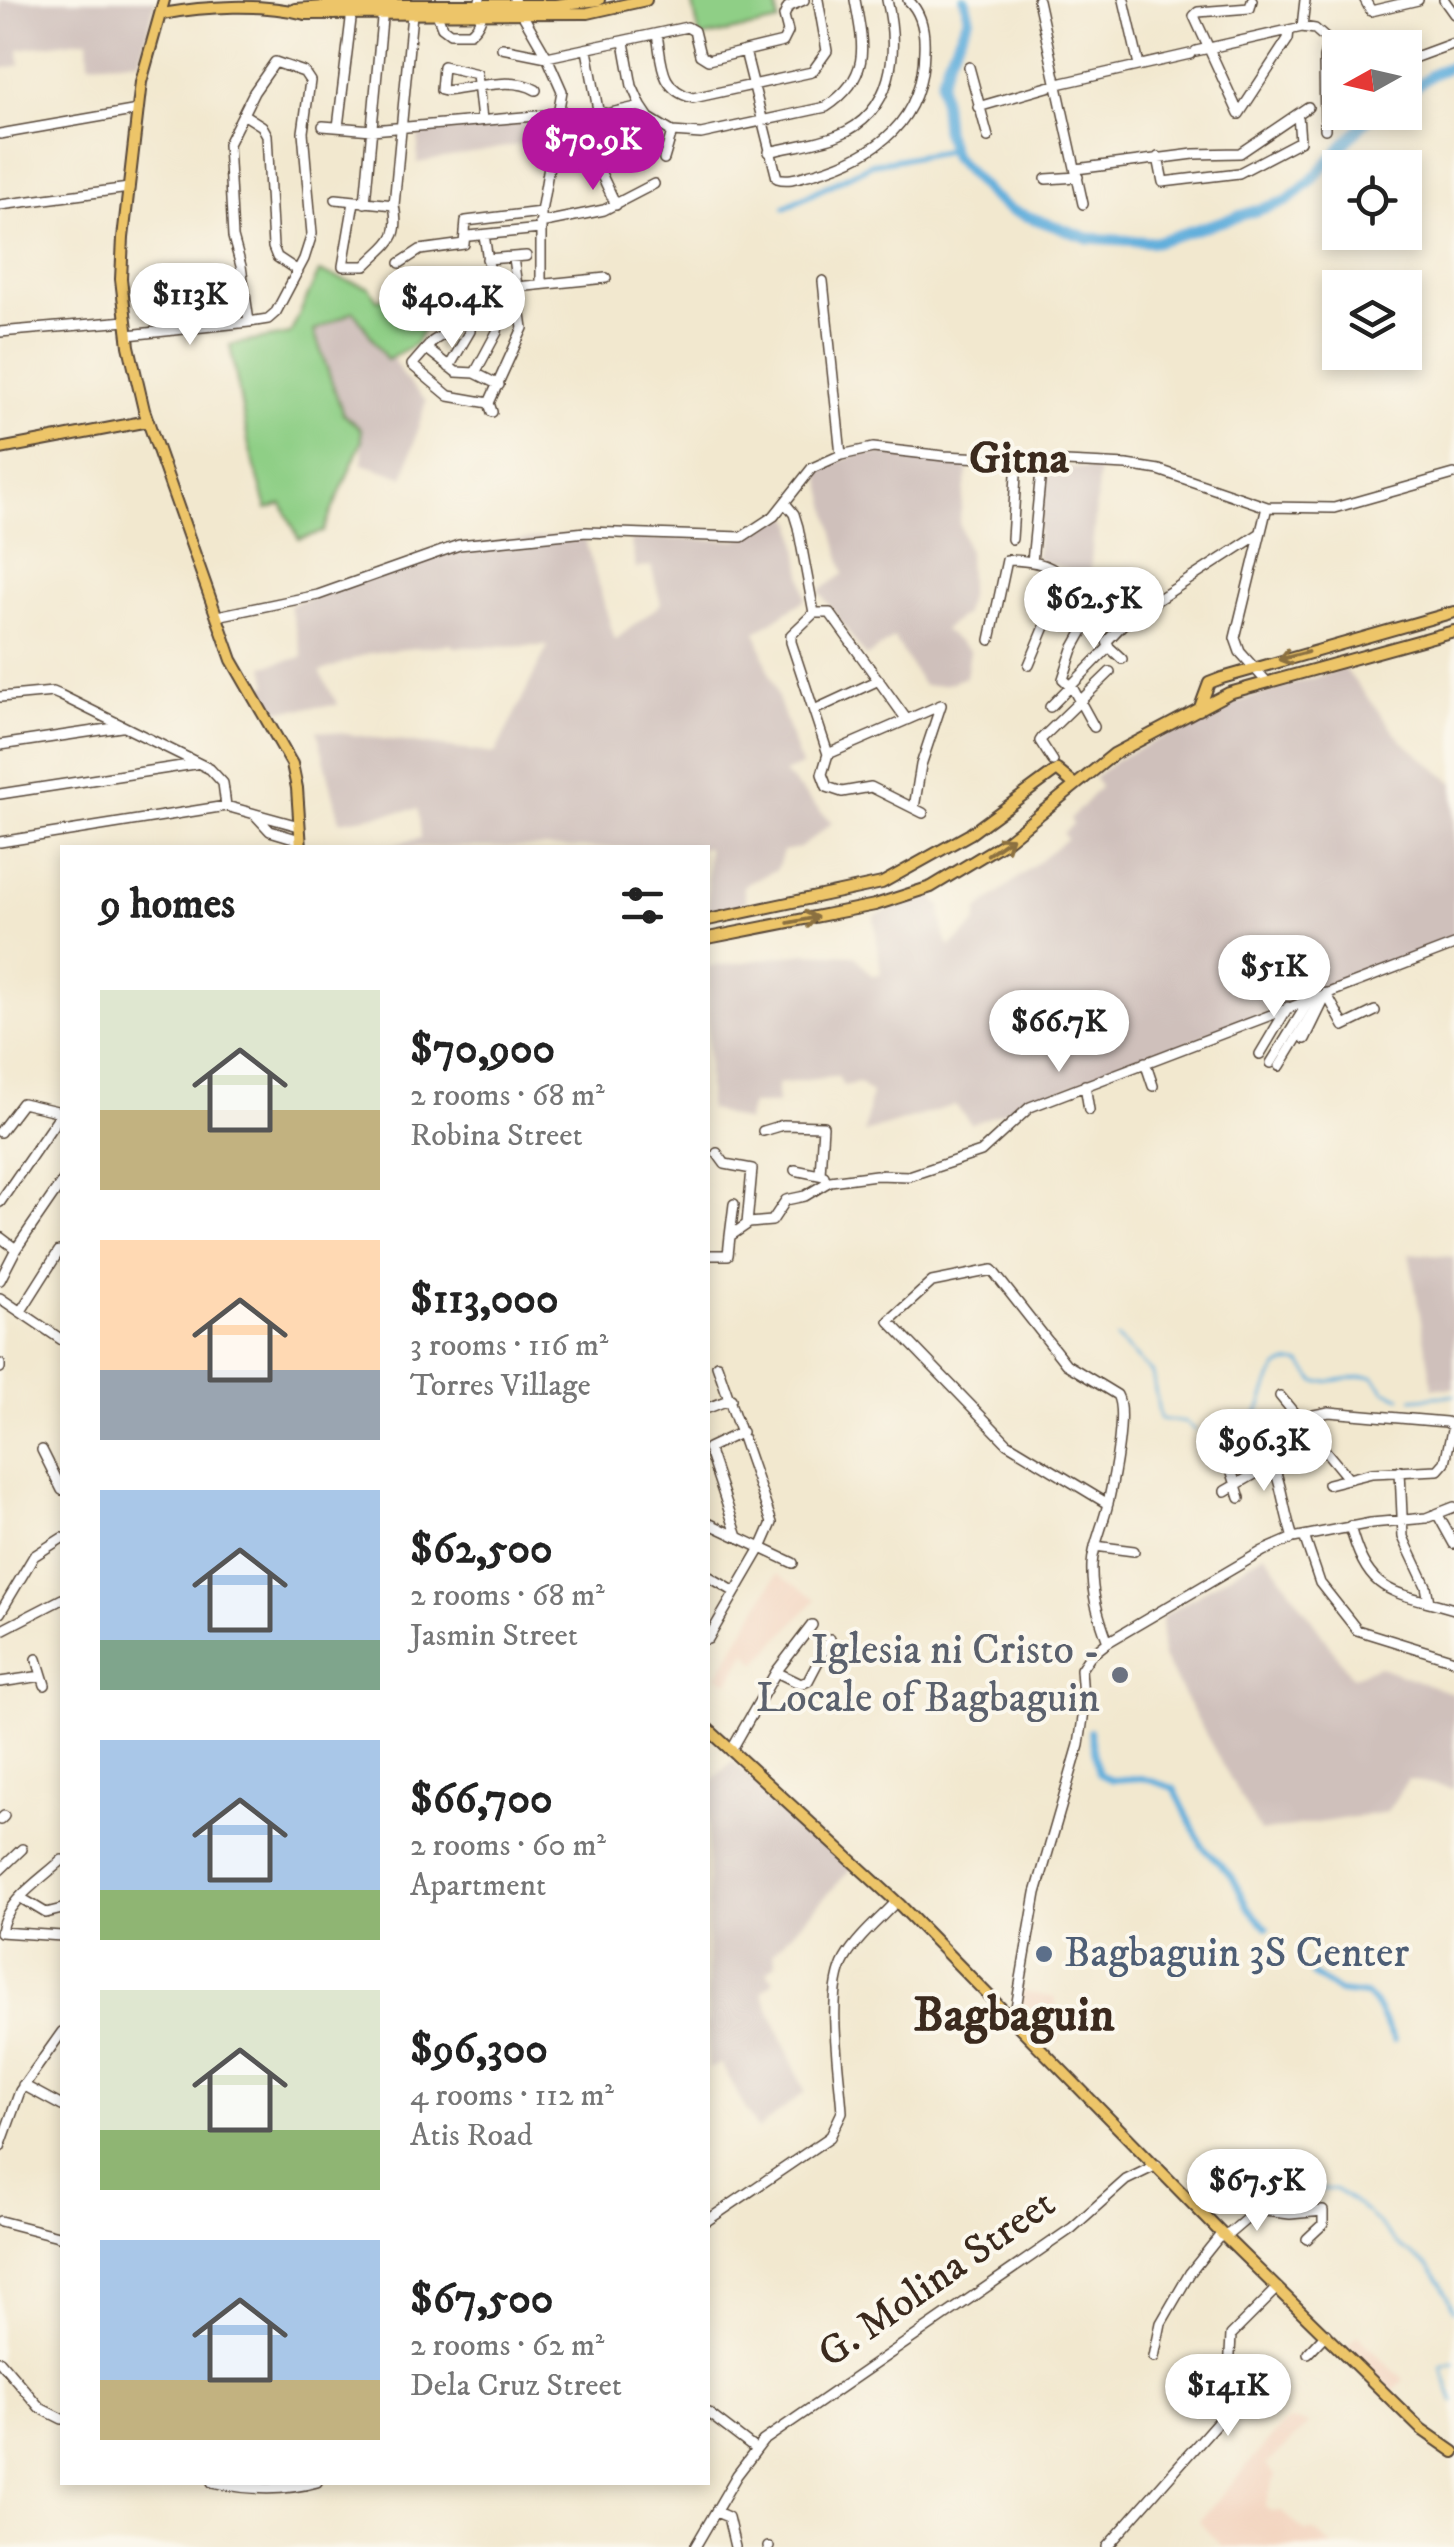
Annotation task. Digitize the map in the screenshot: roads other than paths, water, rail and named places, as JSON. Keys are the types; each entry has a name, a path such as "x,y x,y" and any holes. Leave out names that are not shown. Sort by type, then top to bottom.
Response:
{"main road":[{"path":"164,0 144,68 129,188 121,279 128,335 148,421 240,679 292,764 300,844"},
{"path":"162,14 215,8 383,10 599,0"},
{"path":"517,6 588,13 646,0"},
{"path":"383,10 412,14 439,6"},
{"path":"0,449 148,421"},
{"path":"1199,710 1209,683 1254,666 1454,612"},
{"path":"710,938 875,905 915,893 1004,843 1114,754 1229,693 1454,631"},
{"path":"1350,640 1354,658"},
{"path":"710,920 870,887 906,871 970,834 1055,765 1075,785"},
{"path":"906,871 915,893"},
{"path":"710,1731 896,1902 1224,2236 1421,2429 1454,2452"}],"street":[{"path":"502,48 547,57 691,28 700,55 708,60 784,42 788,32 784,16 788,8 804,0"},
{"path":"656,34 668,85 678,94 693,98 753,86 812,72 820,64 828,51 818,0"},
{"path":"624,42 632,86 649,118 672,132 701,134 826,107 844,95 861,63 864,43 855,0"},
{"path":"768,152 833,138 850,130 880,99 892,72 894,43 887,0"},
{"path":"744,51 777,178 788,180 852,161 897,128 915,99 924,63 921,19 908,0"},
{"path":"1038,0 1083,204"},
{"path":"1124,0 1138,65"},
{"path":"1252,0 1250,8 1195,14 1240,114 1288,39 1289,30"},
{"path":"1302,27 1305,0"},
{"path":"1365,0 1371,10 1418,0"},
{"path":"1444,0 1454,14"},
{"path":"439,6 442,27 460,36 478,26 481,6"},
{"path":"517,6 562,92 540,221 541,284"},
{"path":"338,128 352,10"},
{"path":"383,10 372,130 342,266 365,266 390,241 398,224 394,205 412,14"},
{"path":"978,107 1058,84 1302,27 1322,36"},
{"path":"1422,55 1454,43"},
{"path":"588,50 601,113 640,106"},
{"path":"128,335 249,322 268,319 276,312 312,234 303,132 310,87 308,76 272,62 228,144 232,237 241,266 249,322"},
{"path":"969,67 988,137"},
{"path":"482,120 479,88 477,74 441,68 441,90 479,88 520,84 536,90"},
{"path":"1046,180 1158,157 1245,152 1308,107"},
{"path":"0,134 138,110"},
{"path":"243,114 262,126 267,136 274,246 278,257 298,270"},
{"path":"322,126 372,130 559,114"},
{"path":"1158,157 1163,182 1239,173 1300,141 1298,115"},
{"path":"664,159 672,132"},
{"path":"588,144 616,205"},
{"path":"1236,153 1239,173"},
{"path":"469,236 616,205 654,184"},
{"path":"0,206 129,188"},
{"path":"336,199 394,205"},
{"path":"400,263 420,250 464,244 466,221 540,221"},
{"path":"475,373 497,332 484,235"},
{"path":"487,259 526,256"},
{"path":"470,318 433,340 412,365 449,396 491,407 524,328 514,258"},
{"path":"457,307 541,284 606,278"},
{"path":"822,281 841,454"},
{"path":"449,367 470,331 471,305"},
{"path":"0,332 126,321"},
{"path":"428,350 456,372 475,373 499,385"},
{"path":"217,616 318,596 458,544 586,532 742,537 766,523 812,468 841,454 890,448 944,456 1159,470 1267,507 1334,508 1454,474"},
{"path":"1012,539 1017,460"},
{"path":"1032,562 1042,461"},
{"path":"786,503 798,528 814,613"},
{"path":"1266,681 1240,652 1235,638 1267,507"},
{"path":"1050,708 1072,688 1128,619 1260,534"},
{"path":"990,640 1007,561 1032,562 1057,571 1064,580 1029,665"},
{"path":"828,754 941,705 920,765 919,811 866,786 834,792 823,780 828,754 791,642 792,634 814,613 825,610 835,617 906,720"},
{"path":"1093,613 1073,649 1063,679 1094,727"},
{"path":"1086,627 1122,659"},
{"path":"1055,765 1040,742 1042,738 1110,672"},
{"path":"814,710 880,680"},
{"path":"0,697 53,692 220,778 226,806"},
{"path":"0,744 122,727"},
{"path":"0,794 198,764"},
{"path":"0,842 226,806 299,826"},
{"path":"258,817 270,831 300,844"},
{"path":"730,1236 747,1224 772,1221 786,1200 805,1196 830,1181 876,1175 904,1177 981,1152 1030,1106 1454,945"},
{"path":"1320,996 1344,1026 1375,1010"},
{"path":"1305,1039 1320,996"},
{"path":"1276,1064 1320,996"},
{"path":"1260,1054 1288,1007"},
{"path":"1145,1062 1153,1086"},
{"path":"1085,1085 1089,1110"},
{"path":"0,1132 20,1104 60,1112"},
{"path":"0,1202 60,1115"},
{"path":"763,1131 782,1125 823,1126 820,1174"},
{"path":"718,1153 725,1164 752,1168 747,1224"},
{"path":"795,1170 820,1174 830,1181"},
{"path":"0,1280 16,1249 60,1186"},
{"path":"710,1256 726,1256 728,1252 734,1204"},
{"path":"0,1237 16,1249"},
{"path":"21,1312 59,1251"},
{"path":"1108,1504 1008,1443 889,1320 932,1282 992,1270 1066,1364 1117,1394 1122,1403 1108,1504 1095,1546 1093,1601 1108,1642"},
{"path":"0,1298 60,1339"},
{"path":"710,1636 772,1523 717,1365"},
{"path":"1280,1396 1347,1477"},
{"path":"710,1407 731,1400"},
{"path":"1302,1423 1329,1412 1450,1423 1454,1434 1441,1468 1347,1477 1328,1484"},
{"path":"710,1447 742,1432"},
{"path":"1257,1438 1274,1463 1292,1538"},
{"path":"42,1450 60,1486"},
{"path":"1225,1450 1240,1498"},
{"path":"710,1454 738,1538"},
{"path":"1225,1491 1274,1463"},
{"path":"1400,1472 1404,1538 1426,1586 1429,1602"},
{"path":"1014,2020 1036,1893 1079,1745 1084,1711 1081,1669 1096,1650 1263,1551 1292,1538 1438,1515 1454,1507"},
{"path":"1438,1515 1454,1544"},
{"path":"710,1524 793,1564"},
{"path":"1350,1526 1359,1556 1380,1584 1409,1599 1454,1610"},
{"path":"1304,1536 1320,1582 1357,1630 1454,1660"},
{"path":"0,1613 34,1556 60,1539"},
{"path":"1095,1546 1134,1551"},
{"path":"710,1577 735,1592"},
{"path":"0,1631 60,1600"},
{"path":"730,1750 776,1672 812,1625"},
{"path":"776,1672 801,1684 808,1681 830,1640"},
{"path":"0,1682 43,1680 37,1659"},
{"path":"0,1870 22,1849"},
{"path":"60,1862 6,1915 0,1932 60,1936"},
{"path":"22,1898 46,1913 60,1910"},
{"path":"710,2219 835,2130 842,2112 835,2000 838,1978 846,1956 896,1902"},
{"path":"0,2147 13,2106 60,2035"},
{"path":"24,2086 60,2105"},
{"name":"G. Molina Street","path":"695,2547 754,2450 813,2404 1072,2228 1126,2180 1157,2164"},
{"path":"1154,2356 1160,2323 1170,2304 1218,2238 1257,2210 1322,2212 1323,2224 1307,2238"},
{"path":"0,2222 60,2237"},
{"path":"1107,2547 1227,2411 1231,2335 1278,2288"},
{"path":"1308,2353 1326,2334"},
{"path":"0,2362 40,2408 60,2418"},
{"path":"710,2414 754,2450"},
{"path":"225,2485 243,2489 301,2485"},
{"path":"716,2512 728,2517 735,2547"}],"waterway":[{"path":"965,0 969,17 941,82 945,130 953,156 1010,210 1088,238 1155,242 1287,201 1358,130"},
{"path":"1422,82 1454,65"},
{"path":"785,207 872,164 951,150"},
{"path":"1116,1338 1152,1373 1160,1419 1186,1423 1195,1430"},
{"path":"1206,1440 1225,1436 1251,1421 1275,1371 1291,1363 1302,1364 1315,1382 1374,1377 1385,1391 1401,1397"},
{"path":"1412,1399 1454,1395"},
{"path":"1090,1731 1099,1774 1112,1780 1142,1778 1174,1788 1202,1846 1232,1876 1247,1906 1267,1928"},
{"path":"1313,1975 1339,1992 1366,1995 1394,2040"},
{"path":"1245,2195 1335,2189 1368,2213 1399,2246 1428,2266 1454,2310"},
{"path":"1454,2363 1441,2367 1454,2402"}],"place":[{"name":"Iglesia ni Cristo - Locale of Bagbaguin","path":"1120,1675"},
{"name":"Bagbaguin 3S Center","path":"1044,1954"}],"district":[{"name":"Gitna","path":"1019,459"},
{"name":"Bagbaguin","path":"1014,2016"}]}
